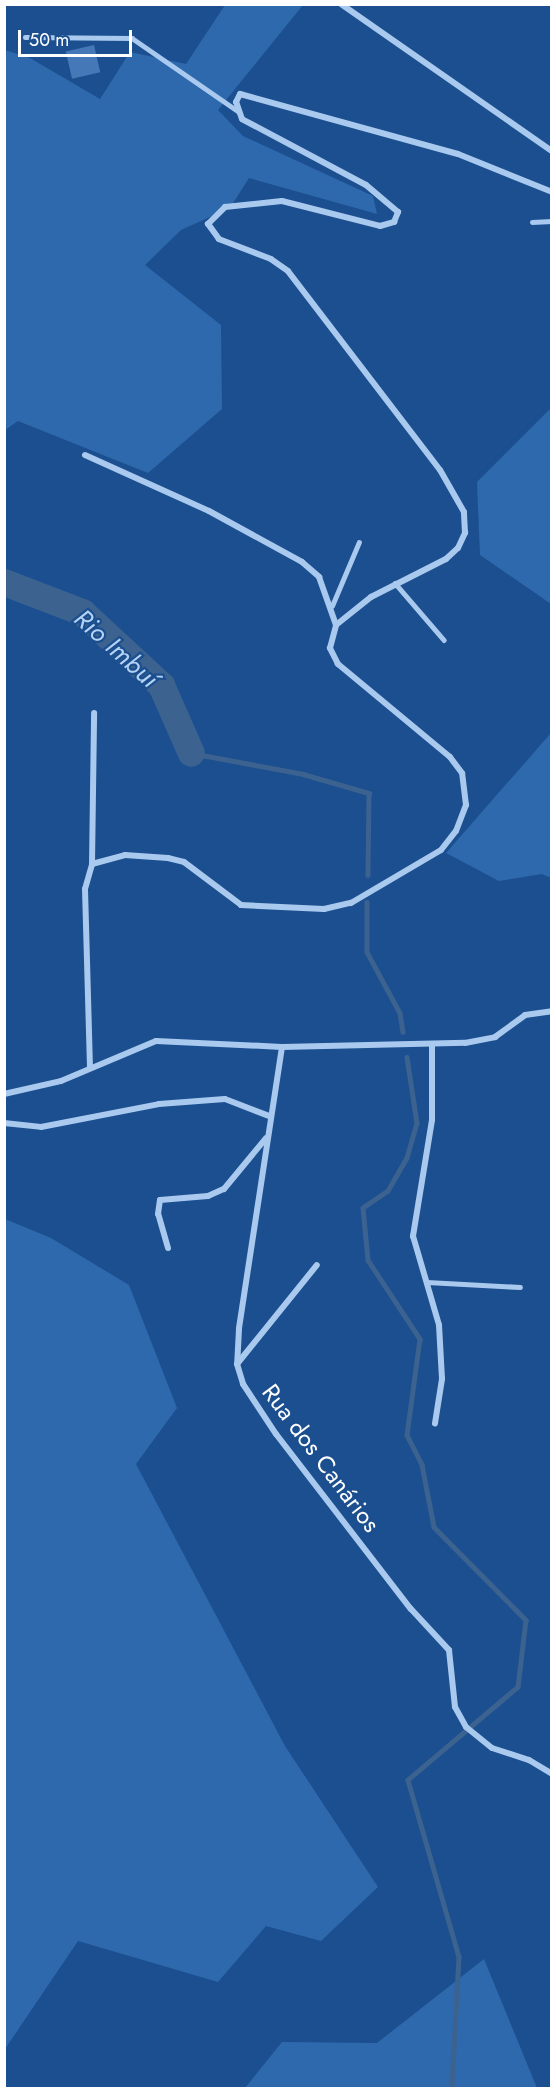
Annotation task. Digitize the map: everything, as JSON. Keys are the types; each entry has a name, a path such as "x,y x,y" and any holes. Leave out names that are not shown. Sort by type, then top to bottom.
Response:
{"street":[{"path":"341,4 552,151"},
{"path":"336,625 395,583 446,559 458,548 465,533 464,512 440,470 288,272 271,259 219,239 208,224 225,207 282,201 380,226 394,222 396,207 366,185 242,119 238,111 240,94 246,92 458,154 552,192"},
{"path":"85,455 276,546 319,577 332,606 336,625 330,648 338,664 450,756 462,773 466,805 456,831 441,850 351,903 324,909 241,904 184,862 168,858 124,855 92,864"},
{"path":"90,1068 86,889 92,864 94,713"},
{"path":"4,1094 35,1089 156,1041 282,1047 485,1041 525,1015 552,1011"},
{"path":"432,1044 432,1120 413,1212 415,1247 436,1304 442,1362 435,1423"},
{"name":"Rua dos Canários","path":"282,1047 266,1137 237,1364 252,1401 276,1434 411,1608 449,1650 455,1707 466,1727 474,1737 552,1774"},
{"path":"4,1123 41,1127 159,1104 225,1099 270,1116"},
{"path":"168,1248 158,1214 160,1200 208,1196 224,1189 266,1137"},
{"path":"237,1364 317,1265"}],"lane":[{"path":"26,37 132,38 238,111"},
{"path":"532,222 552,221"},
{"path":"332,606 359,542"},
{"path":"395,583 444,640"},
{"path":"427,1282 520,1287"}],"shaded area":[{"path":"225,5 303,5 218,110 243,136 373,196 377,214 249,178 230,208 181,230 145,265 221,325 222,409 148,473 18,421 5,430 5,50 30,58 100,99 130,52 186,64"},
{"path":"551,408 551,604 480,555 477,482"},
{"path":"551,733 551,878 542,874 499,881 446,853"},
{"path":"5,1219 51,1238 129,1285 177,1408 136,1464 285,1746 378,1887 321,1941 266,1926 218,1982 78,1941 5,2049"},
{"path":"484,1959 537,2088 245,2088 282,2042 377,2043"}],"building":[{"path":"94,45 100,72 72,79 66,52"}],"waterway":[{"name":"Rio Imbuí","path":"4,582 82,612 161,685 191,753"},
{"path":"191,753 303,774 369,793 368,875"},
{"path":"367,902 367,952 400,1013 403,1032"},
{"path":"407,1057 417,1123 407,1158 388,1191 363,1208 368,1260 420,1339 407,1435 422,1465 434,1527 526,1620 518,1687 408,1780 459,1957 452,2088"}]}
